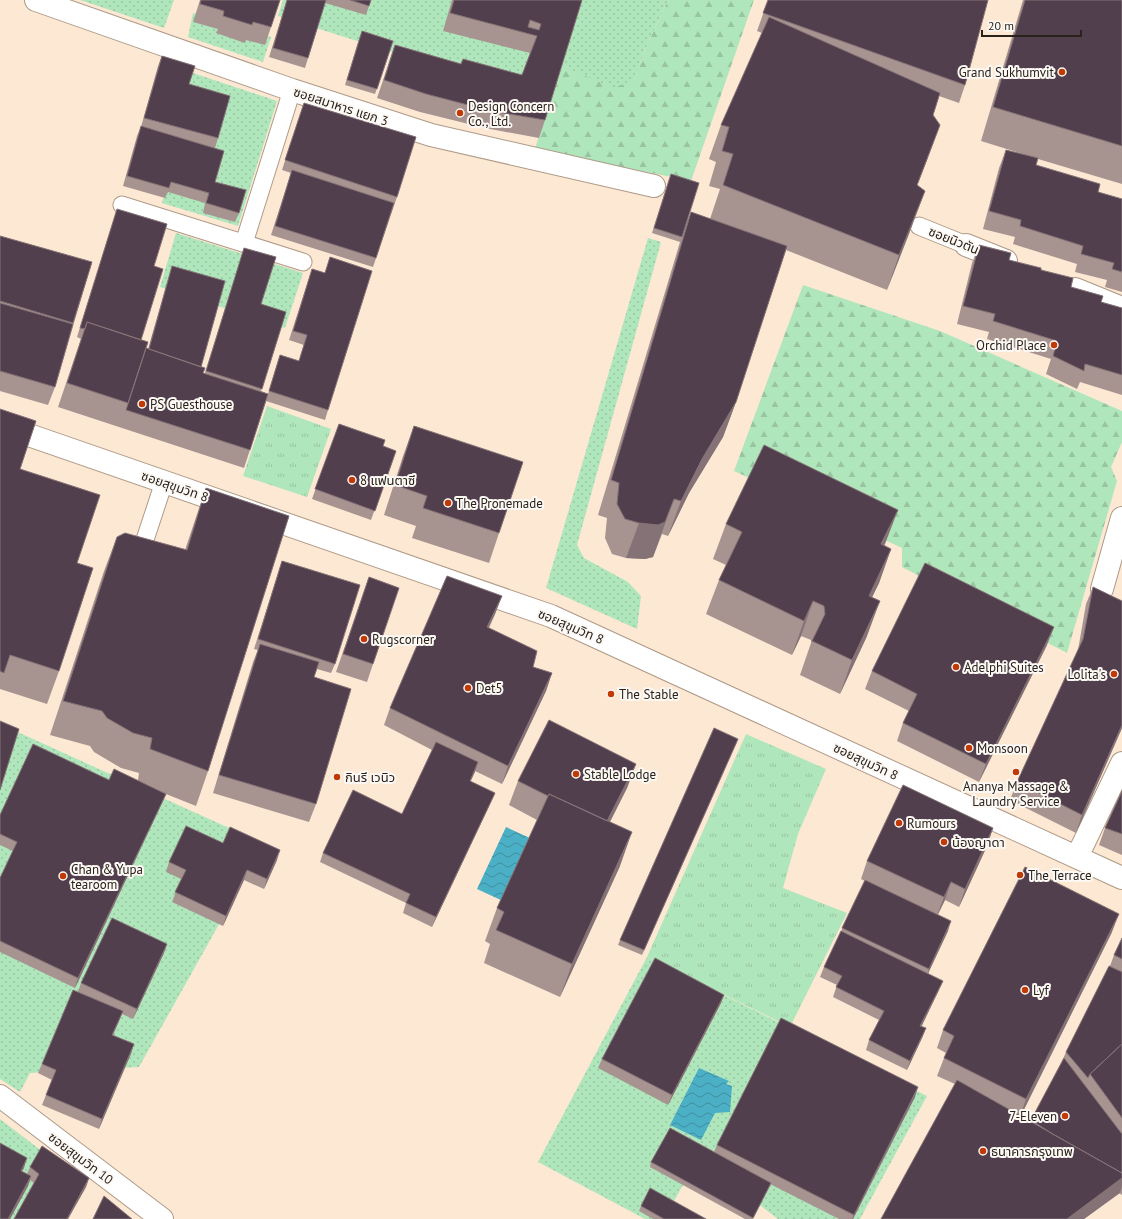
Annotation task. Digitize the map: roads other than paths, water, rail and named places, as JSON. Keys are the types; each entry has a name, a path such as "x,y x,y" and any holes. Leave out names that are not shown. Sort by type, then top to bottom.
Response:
{"street":[{"name":"ซอยสมาหาร แยก 3","path":"36,0 380,120 460,143 654,186"},
{"name":"ซอยนิวตัน","path":"966,245 1022,268"},
{"path":"1058,282 1122,308"},
{"name":"ซอยสุขุมวิท 8","path":"0,425 551,616 1122,878"},
{"path":"1102,589 1122,518"},
{"path":"1077,858 1122,763"},
{"name":"ซอยสุขุมวิท 10","path":"0,1096 162,1219"}],"lane":[{"path":"244,243 292,90"},
{"path":"122,205 302,262"},
{"name":"ซอยนิวตัน","path":"919,226 966,245"},
{"path":"134,573 164,482"}],"water":[{"path":"506,827 532,839 503,901 477,889"},
{"path":"699,1068 729,1081 726,1084 732,1086 730,1112 715,1113 701,1140 670,1125"}],"place":[{"name":"Grand Sukhumvit","path":"1062,72"},
{"name":"Design Concern Co., Ltd.","path":"460,113"},
{"name":"Orchid Place","path":"1054,345"},
{"name":"PS Guesthouse","path":"142,404"},
{"name":"8 แฟนตาซี","path":"352,480"},
{"name":"The Pronemade","path":"448,503"},
{"name":"Rugscorner","path":"364,639"},
{"name":"Adelphi Suites","path":"956,667"},
{"name":"Lolita's","path":"1114,674"},
{"name":"Det5","path":"468,688"},
{"name":"The Stable","path":"611,694"},
{"name":"Monsoon","path":"969,748"},
{"name":"Ananya Massage & Laundry Service","path":"1016,772"},
{"name":"Stable Lodge","path":"576,774"},
{"name":"กินรี เวนิว","path":"337,777"},
{"name":"Rumours","path":"899,823"},
{"name":"น้องญาดา","path":"944,842"},
{"name":"The Terrace","path":"1020,875"},
{"name":"Chan & Yupa tearoom","path":"63,876"},
{"name":"Lyf","path":"1025,990"},
{"name":"7-Eleven","path":"1065,1116"},
{"name":"ธนาคารกรุงเทพ","path":"983,1151"}]}
